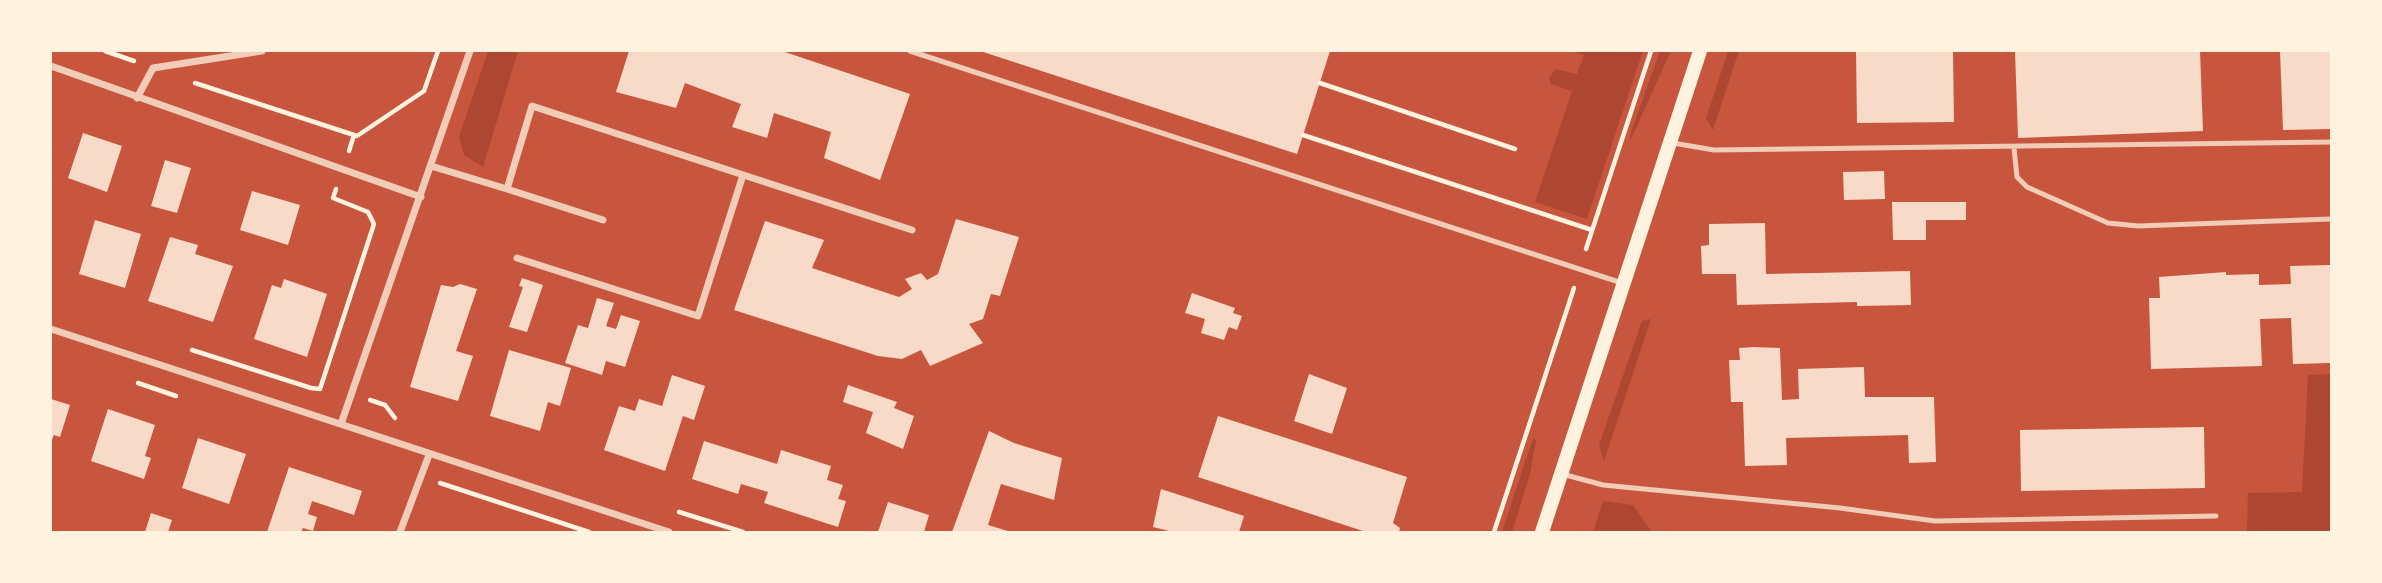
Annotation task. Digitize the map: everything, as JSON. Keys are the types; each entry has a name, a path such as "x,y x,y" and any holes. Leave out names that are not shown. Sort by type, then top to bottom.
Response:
{"main road":[{"path":"1542,532 1700,51"}],"street":[{"path":"137,98 153,68 262,51"},
{"path":"341,424 470,51"},
{"path":"51,66 421,197"},
{"path":"507,189 532,106 912,230"},
{"path":"431,166 603,220"},
{"path":"517,258 698,316 743,175"},
{"path":"51,328 429,455 669,532"},
{"path":"400,532 429,455"}],"lane":[{"path":"910,51 1622,283"},
{"path":"1670,142 1714,150 2331,142"},
{"path":"2014,148 2017,177 2027,187 2108,223 2138,226 2331,219"},
{"path":"1562,474 1603,485 1840,508 1935,521 2216,516"}],"path":[{"path":"105,51 357,136 424,91 438,51"},
{"path":"1494,532 1651,51"},
{"path":"1320,83 1516,149"},
{"path":"320,388 374,224 368,212 333,198 354,135"},
{"path":"1303,135 1592,230"},
{"path":"420,477 589,532"}],"shaded area":[{"path":"488,51 518,51 483,167 464,155 459,137"},
{"path":"1572,51 1643,51 1587,219 1535,202 1572,91 1551,84 1549,79 1555,69 1577,74 1584,55"},
{"path":"1660,51 1671,51 1630,141 1630,135"},
{"path":"1728,51 1739,51 1713,130 1706,118"},
{"path":"1651,319 1604,461 1599,445 1642,321"},
{"path":"2331,374 2331,532 2247,532 2248,493 2302,492 2308,375"},
{"path":"1533,438 1536,440 1530,474 1512,532 1502,532"},
{"path":"1603,501 1633,505 1652,532 1593,532"}],"building":[{"path":"629,51 782,51 910,94 880,180 824,158 831,132 774,113 767,138 732,127 741,104 685,83 676,108 616,92"},
{"path":"980,51 1330,51 1297,154"},
{"path":"1856,51 1953,51 1954,122 1857,123"},
{"path":"2015,51 2200,51 2203,131 2018,138"},
{"path":"2280,51 2331,51 2331,129 2283,130"},
{"path":"83,133 122,146 107,192 68,178"},
{"path":"165,160 191,168 177,213 151,206"},
{"path":"1884,171 1885,199 1844,200 1843,172"},
{"path":"252,191 300,205 288,245 240,230"},
{"path":"1892,202 1966,202 1966,220 1926,220 1926,240 1893,240"},
{"path":"956,219 1019,237 1000,296 991,294 983,319 969,324 983,343 930,366 921,350 902,359 878,356 734,310 765,221 824,240 812,268 899,297 912,289 905,279 921,273 927,280 938,274"},
{"path":"95,220 141,234 125,288 79,274"},
{"path":"1765,223 1766,274 1910,271 1911,305 1857,306 1857,302 1737,305 1736,274 1702,274 1701,246 1709,245 1709,224"},
{"path":"170,237 198,245 195,254 233,266 213,322 148,301"},
{"path":"2331,265 2331,363 2293,364 2291,318 2260,319 2262,366 2151,369 2149,298 2160,298 2159,277 2226,272 2226,275 2259,274 2259,285 2291,284 2290,266"},
{"path":"522,278 543,285 527,332 509,327 523,287 519,286"},
{"path":"284,279 327,294 307,357 254,339 272,285 281,288"},
{"path":"460,284 477,289 456,351 473,356 458,401 410,387 441,285 453,287"},
{"path":"1192,293 1235,308 1233,313 1242,316 1237,330 1229,327 1224,340 1201,333 1205,319 1185,313"},
{"path":"597,298 614,303 606,326 616,329 621,315 640,321 625,367 606,361 602,375 565,363 578,325 588,328"},
{"path":"1739,348 1780,348 1782,400 1799,399 1798,369 1864,367 1865,397 1934,397 1936,462 1909,463 1908,435 1786,438 1787,465 1745,466 1743,402 1731,402 1729,360 1740,360"},
{"path":"509,350 571,368 560,406 548,402 540,431 490,416"},
{"path":"1309,374 1347,388 1332,434 1294,421"},
{"path":"672,375 705,386 694,420 683,416 665,471 604,450 619,406 635,411 639,399 662,406"},
{"path":"848,385 897,402 894,408 914,416 903,449 866,433 873,412 843,402"},
{"path":"51,399 70,405 60,437 54,435 51,442"},
{"path":"108,409 155,425 145,456 151,458 144,479 91,461"},
{"path":"1218,416 1407,477 1393,523 1400,528 1399,532 1366,532 1198,477"},
{"path":"2204,427 2205,488 2021,491 2020,430"},
{"path":"989,431 1014,443 1062,458 1054,500 1001,484 988,525 1011,532 952,532"},
{"path":"198,438 246,454 229,504 182,488"},
{"path":"704,441 777,464 781,450 831,466 827,480 843,485 838,499 846,501 838,527 764,503 768,492 741,484 738,494 692,479"},
{"path":"289,467 362,491 354,515 312,501 308,514 317,517 313,531 303,528 301,532 267,532"},
{"path":"1161,489 1244,516 1239,532 1173,532 1153,527"},
{"path":"888,502 929,515 924,532 878,532"},
{"path":"151,513 172,520 168,532 145,532"}]}
